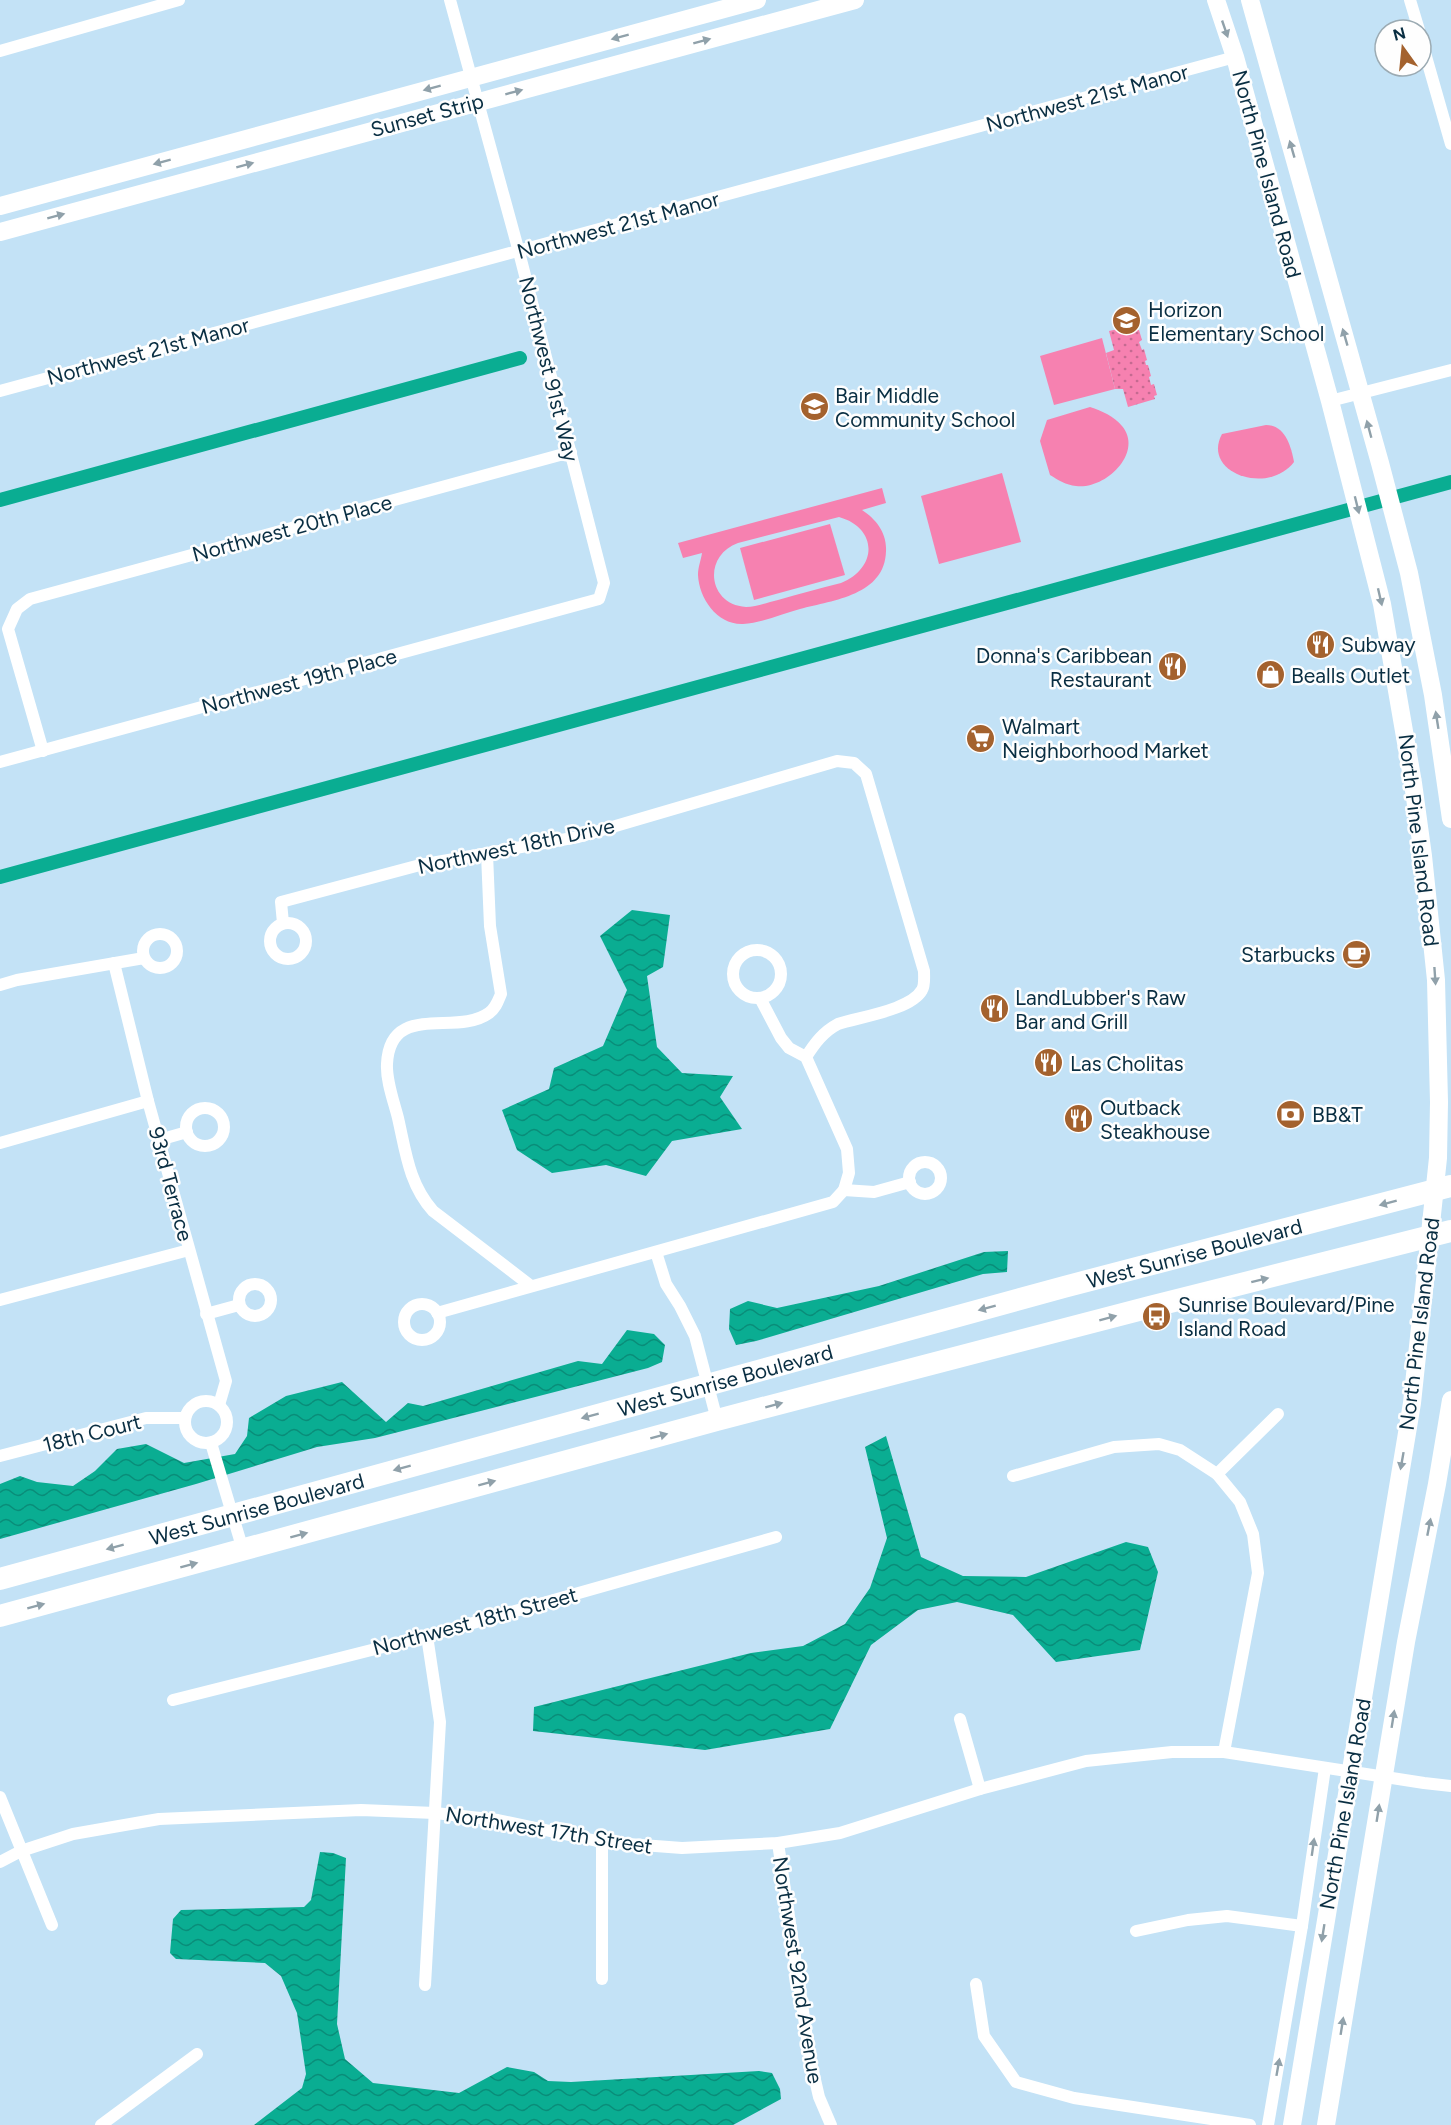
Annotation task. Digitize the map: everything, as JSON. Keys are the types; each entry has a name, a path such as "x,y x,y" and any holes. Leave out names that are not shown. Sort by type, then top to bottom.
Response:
{"highway":[{"name":"West Sunrise Boulevard","path":"0,1579 1064,1287 1443,1188"},
{"name":"West Sunrise Boulevard","path":"0,1616 717,1420 1441,1234"}],"main road":[{"name":"Sunset Strip","path":"0,206 757,0"},
{"name":"Sunset Strip","path":"0,232 855,0"},
{"name":"North Pine Island Road","path":"1216,0 1235,57 1330,401 1382,604 1406,733 1424,856 1436,980 1443,1188 1441,1234 1293,2125"},
{"name":"North Pine Island Road","path":"1250,0 1409,573 1433,695 1451,819"},
{"name":"North Pine Island Road","path":"1326,2125 1406,1642 1451,1400"}],"street":[{"path":"0,51 179,0"},
{"name":"Northwest 91st Way","path":"450,0 519,252 604,583 599,599"},
{"path":"1410,0 1415,18"},
{"name":"Northwest 21st Manor","path":"0,391 1235,57"},
{"path":"1432,78 1451,144"},
{"path":"1330,401 1451,370"},
{"name":"Northwest 20th Place","path":"43,751 8,629 17,609 30,599 571,452"},
{"name":"Northwest 19th Place","path":"0,762 599,599"},
{"name":"Northwest 18th Drive","path":"283,923 281,902 420,865 578,837 837,761 854,763 866,774 924,971 924,983 922,990 907,1004 838,1024 829,1029 806,1058"},
{"path":"487,854 490,926 501,994 497,1004 491,1012 478,1019 466,1022 425,1023 405,1029 391,1043 387,1067 411,1175 421,1198 433,1211 531,1286"},
{"path":"757,950 771,955 780,966 781,973 773,992 760,998 745,995 738,990 733,975 734,968 742,955 757,950"},
{"path":"0,985 16,980 144,958"},
{"name":"93rd Terrace","path":"114,963 148,1101 226,1381 219,1405"},
{"path":"437,1313 833,1202 844,1190 849,1173 847,1149 806,1058 789,1048 781,1038 760,998"},
{"path":"0,1143 148,1101"},
{"path":"159,1140 187,1132"},
{"path":"844,1190 874,1192 910,1182"},
{"path":"0,1300 189,1250"},
{"path":"656,1252 666,1284 695,1336 717,1420"},
{"path":"206,1314 239,1305"},
{"path":"213,1448 223,1435 228,1423 224,1410 213,1401 198,1402 192,1405 185,1418 185,1425 191,1437 213,1448 243,1550"},
{"path":"1218,1474 1278,1414"},
{"name":"18th Court","path":"0,1456 146,1418 185,1418"},
{"path":"1013,1476 1114,1447 1159,1444 1180,1450 1218,1474 1240,1502 1253,1534 1258,1573 1224,1752"},
{"name":"Northwest 18th Street","path":"173,1700 427,1636 776,1537"},
{"path":"425,1985 440,1722 427,1636"},
{"path":"960,1719 981,1789"},
{"name":"Northwest 17th Street","path":"0,1862 21,1851 73,1834 159,1819 361,1810 435,1812 498,1820 602,1842 682,1848 778,1843 840,1833 981,1789 1086,1761 1172,1752 1224,1752 1451,1785"},
{"path":"1268,2125 1302,1926 1325,1768"},
{"path":"0,1797 52,1925"},
{"path":"602,1842 602,1979"},
{"name":"Northwest 92nd Avenue","path":"778,1843 810,2058 819,2097 831,2125"},
{"path":"1136,1932 1188,1920 1227,1916 1302,1926"},
{"path":"976,1984 984,2036 1016,2082 1074,2098 1250,2125"},
{"path":"101,2125 197,2054"}],"shaded area":[{"path":"1131,326 1139,330 1142,340 1139,342 1142,350 1144,349 1151,385 1154,384 1157,395 1154,396 1155,399 1128,407 1123,389 1115,389 1106,353 1114,350 1109,331"},
{"path":"1102,338 1115,389 1054,405 1040,356"},
{"path":"1090,407 1108,414 1119,422 1128,436 1128,447 1125,457 1110,476 1087,486 1076,486 1050,475 1040,441 1047,420"},
{"path":"1266,425 1278,429 1286,437 1294,462 1283,472 1269,477 1254,478 1240,475 1229,469 1221,460 1218,448 1222,434"},
{"path":"1002,473 1021,542 939,564 921,496"},
{"path":"882,488 886,503 862,510 880,527 885,538 886,551 883,566 877,577 867,586 842,598 757,622 734,623 725,620 711,608 699,584 698,572 702,553 683,558 678,543","holes":["839,517 852,522 867,539 867,558 862,568 841,583 746,607 733,604 717,589 714,579 719,558 726,549 738,543"]},
{"path":"830,524 845,575 754,600 740,548"}],"water":[{"path":"632,910 670,915 663,967 647,976 657,1047 682,1073 733,1076 720,1097 742,1129 672,1141 646,1176 606,1165 552,1173 517,1150 502,1110 549,1089 554,1068 603,1046 627,990 600,936"},
{"path":"1008,1251 1007,1272 983,1274 756,1341 736,1345 729,1329 730,1309 748,1301 777,1308 879,1286 984,1252"},
{"path":"627,1330 654,1334 665,1345 662,1362 648,1368 375,1438 317,1447 196,1484 0,1539 0,1484 20,1476 37,1482 73,1486 95,1471 117,1449 146,1444 184,1463 235,1454 247,1436 249,1418 286,1396 342,1382 386,1422 408,1403 423,1406 578,1361 602,1364"},
{"path":"886,1436 921,1557 963,1576 1026,1577 1126,1542 1148,1547 1158,1572 1140,1650 1056,1662 1013,1615 957,1602 918,1610 871,1645 830,1729 705,1750 533,1731 534,1707 751,1653 803,1646 845,1624 870,1588 887,1538 865,1447"},
{"path":"320,1852 333,1853 346,1858 337,2024 345,2059 373,2083 459,2093 507,2067 534,2072 548,2081 571,2082 759,2071 772,2073 780,2089 781,2099 733,2125 254,2125 302,2088 306,2074 297,2013 281,1976 265,1963 176,1959 170,1953 173,1919 181,1910 304,1907 311,1900"}],"waterway":[{"path":"0,500 520,358"},
{"path":"0,877 1451,482"}],"place":[{"name":"Horizon Elementary School","path":"1127,321"},
{"name":"Bair Middle Community School","path":"814,407"},
{"name":"Subway","path":"1320,644"},
{"name":"Donna's Caribbean Restaurant","path":"1173,667"},
{"name":"Bealls Outlet","path":"1270,675"},
{"name":"Walmart Neighborhood Market","path":"981,738"},
{"name":"Starbucks","path":"1356,954"},
{"name":"LandLubber's Raw Bar and Grill","path":"994,1009"},
{"name":"Las Cholitas","path":"1049,1063"},
{"name":"BB&T","path":"1291,1114"},
{"name":"Outback Steakhouse","path":"1079,1119"},
{"name":"Sunrise Boulevard/Pine Island Road","path":"1157,1316"}]}
